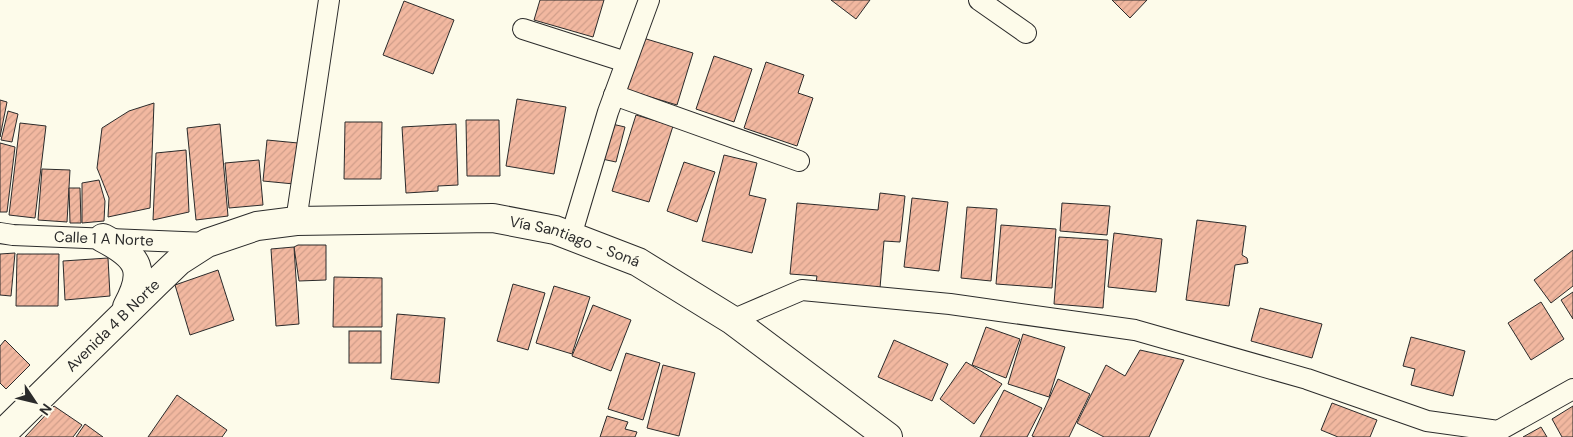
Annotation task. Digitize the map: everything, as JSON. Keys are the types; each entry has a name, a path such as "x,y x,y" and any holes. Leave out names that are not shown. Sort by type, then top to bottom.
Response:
{"main road":[{"name":"Vía Santiago - Soná","path":"208,243 257,226 296,220 493,218 555,230 638,262 732,320 888,437"},
{"path":"103,238 131,256 136,265 138,278 134,294 123,315"},
{"name":"Avenida 4 B Norte","path":"0,436 179,261 208,243"}],"street":[{"path":"296,220 329,0"},
{"path":"571,236 614,96 649,0"},
{"path":"979,0 1026,33"},
{"path":"523,28 626,62"},
{"path":"614,96 799,160"},
{"name":"Calle 1 A Norte","path":"0,234 208,243"},
{"path":"732,320 802,290 950,304 1135,330 1307,379 1427,421 1498,431 1573,389"}],"building":[{"path":"540,0 604,0 593,37 534,20"},
{"path":"831,0 870,0 856,19"},
{"path":"1112,0 1147,0 1130,18"},
{"path":"404,1 454,20 433,74 383,55"},
{"path":"643,38 693,53 677,105 627,90"},
{"path":"714,56 752,69 734,122 696,109"},
{"path":"766,62 804,75 798,93 813,98 797,146 744,128"},
{"path":"517,99 566,107 554,174 506,166"},
{"path":"0,100 7,102 0,137"},
{"path":"154,103 150,208 108,217 109,198 97,168 102,128 129,111"},
{"path":"8,111 18,114 12,142 1,140"},
{"path":"636,115 673,126 649,202 612,191"},
{"path":"466,120 499,120 500,176 467,176"},
{"path":"345,122 382,122 381,179 344,179"},
{"path":"20,123 46,126 35,218 9,215"},
{"path":"220,124 228,216 196,220 187,128"},
{"path":"456,124 458,185 438,186 438,191 406,193 402,127"},
{"path":"612,124 625,127 616,162 602,159"},
{"path":"267,140 298,143 294,184 263,181"},
{"path":"0,143 15,147 7,212 0,212"},
{"path":"186,150 189,212 153,220 156,153"},
{"path":"724,155 757,163 749,195 766,199 752,253 702,241"},
{"path":"259,160 263,205 229,208 225,163"},
{"path":"684,162 715,172 697,222 667,211"},
{"path":"42,169 70,170 67,222 38,220"},
{"path":"99,180 105,201 104,221 82,223 82,183"},
{"path":"69,188 80,188 81,223 70,223"},
{"path":"880,193 905,196 900,242 884,241 880,288 816,282 817,276 790,274 797,203 878,210"},
{"path":"912,198 948,202 939,271 904,267"},
{"path":"1062,203 1110,206 1107,235 1060,231"},
{"path":"967,207 997,209 991,281 961,278"},
{"path":"1197,220 1246,226 1242,255 1247,258 1248,263 1235,265 1229,306 1186,300"},
{"path":"1001,225 1056,229 1052,288 996,284"},
{"path":"1114,233 1162,239 1156,292 1108,287"},
{"path":"1059,237 1108,240 1103,308 1054,304"},
{"path":"298,245 326,245 326,280 299,281 294,247"},
{"path":"294,247 299,324 276,326 271,249"},
{"path":"1573,250 1573,286 1551,303 1534,280"},
{"path":"15,253 11,296 0,295 0,254"},
{"path":"17,254 59,254 58,306 16,306"},
{"path":"108,258 110,296 65,300 63,261"},
{"path":"218,270 234,320 190,335 175,285"},
{"path":"334,277 382,278 382,327 333,327"},
{"path":"513,284 545,293 528,350 497,341"},
{"path":"554,286 590,297 572,354 536,343"},
{"path":"1573,292 1573,319 1561,300"},
{"path":"1541,302 1564,339 1531,360 1508,323"},
{"path":"593,305 631,320 611,371 572,356"},
{"path":"1260,308 1322,324 1312,358 1251,341"},
{"path":"397,314 445,318 439,383 391,379"},
{"path":"986,327 1020,339 1006,378 972,365"},
{"path":"349,331 381,331 381,363 349,363"},
{"path":"1023,334 1065,347 1049,397 1008,384"},
{"path":"1411,337 1465,351 1453,396 1411,385 1415,369 1403,366"},
{"path":"5,340 30,365 6,389 0,383 0,346"},
{"path":"894,340 948,364 932,401 878,377"},
{"path":"1140,350 1184,360 1149,437 1104,437 1077,423 1106,365 1125,376"},
{"path":"626,353 660,363 643,420 608,409"},
{"path":"966,362 1002,384 974,424 940,399"},
{"path":"663,365 695,373 679,436 647,428"},
{"path":"1058,379 1090,394 1069,437 1032,436"},
{"path":"1004,390 1042,408 1027,437 980,437"},
{"path":"177,395 227,430 222,437 148,437"},
{"path":"1332,403 1377,420 1370,437 1338,437 1321,430"},
{"path":"54,406 82,425 73,437 25,437"},
{"path":"1573,406 1573,437 1562,437 1552,419"},
{"path":"607,416 628,422 625,429 637,432 635,437 600,437"},
{"path":"85,424 103,437 76,437"},
{"path":"1541,427 1547,437 1523,437"}]}
